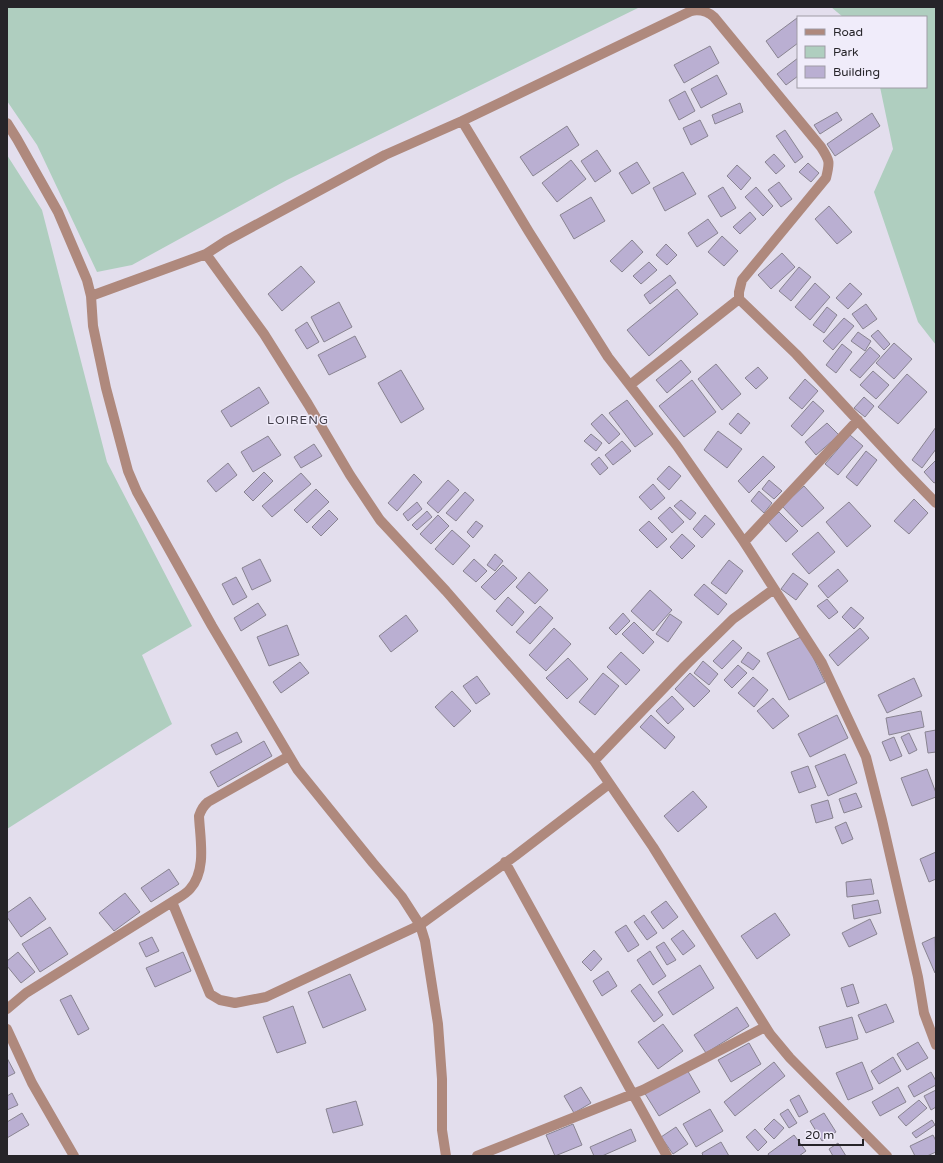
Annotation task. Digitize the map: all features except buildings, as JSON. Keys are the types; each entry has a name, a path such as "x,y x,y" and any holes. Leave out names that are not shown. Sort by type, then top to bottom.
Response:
{"street":[{"path":"91,296 206,254 226,241 385,155 462,121 691,11 697,10 708,13 714,17 821,147 828,158 829,166 826,178 742,280 739,299 796,354 936,503"},
{"path":"462,121 529,232 608,357 677,446 744,542 822,663 866,757 915,962 924,1013 936,1045"},
{"path":"7,123 17,138 58,212 87,280 91,296 93,326 106,388 128,471 137,492 212,626 297,769 402,897 420,925 425,941 438,1024 442,1079 442,1130 446,1156"},
{"path":"206,254 264,334 350,475 380,520 446,591 594,761 653,847 770,1034 790,1058 887,1156"},
{"path":"630,385 739,299"},
{"path":"744,542 858,420"},
{"path":"594,761 685,666 733,619 774,589"},
{"path":"7,1009 26,993 172,902 190,889 200,874 201,862 199,816 203,806 289,756"},
{"path":"172,902 210,994 220,1000 235,1003 266,998 420,925 610,784"},
{"path":"506,862 667,1156"},
{"path":"477,1156 643,1090 765,1026"},
{"path":"7,1029 32,1083 74,1156"}],"green space":[{"path":"7,7 640,7 287,180 132,265 97,272 37,145 7,101"},
{"path":"831,7 936,7 936,345 918,322 874,192 893,149 880,88 927,88 927,16 842,16"},
{"path":"7,155 42,210 107,462 192,626 142,655 172,724 7,829"}],"district":[{"name":"LOIRENG","path":"298,420"}]}
